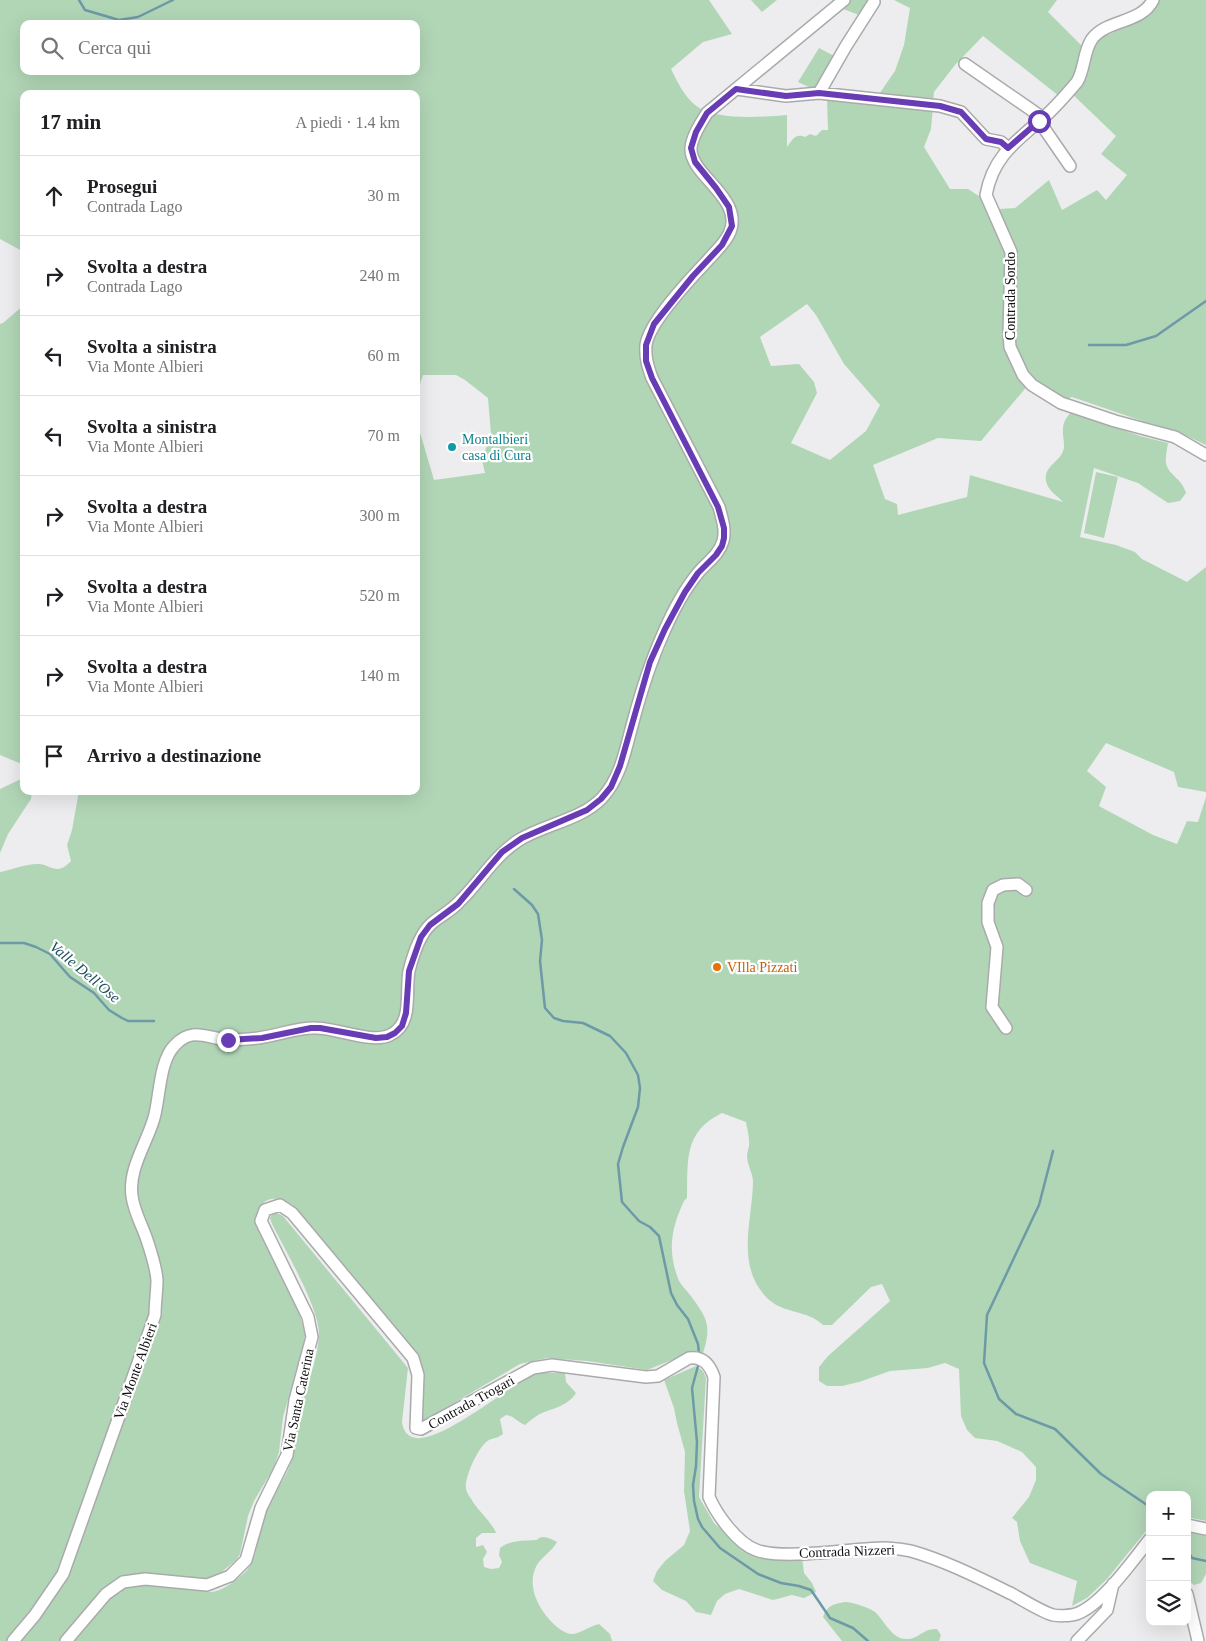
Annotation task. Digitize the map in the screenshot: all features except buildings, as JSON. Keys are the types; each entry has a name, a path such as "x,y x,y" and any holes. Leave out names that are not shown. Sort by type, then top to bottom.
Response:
{"street":[{"name":"Via Monte Albieri","path":"13,1641 35,1615 63,1574 155,1315 157,1278 147,1239 136,1214 132,1193 134,1173 154,1120 168,1055 175,1045 186,1037 199,1034 228,1040 262,1038 311,1028 376,1038 387,1037 395,1033 402,1026 406,1013 409,971 421,937 430,925 458,904 502,852 522,838 587,810 601,799 611,787 620,766 650,662 685,592 698,573 716,555 722,546 724,538 724,528 718,507 652,378 646,361 646,345 654,324 693,276 722,245 732,226 729,207 695,162 691,148 696,132 707,113 844,0"},
{"name":"Contrada Sordo","path":"1153,0 1142,14 1104,30 1092,39 1087,48 1081,76 1041,120 1008,148 994,169 986,195 1011,252 1010,347 1023,374 1032,385 1061,403 1115,421 1175,437 1206,455"},
{"path":"819,93 874,2"},
{"path":"965,64 1041,120 1070,166"},
{"path":"736,89 786,96 819,93 940,106 961,112 986,139 1001,142 1008,148"},
{"path":"1006,1028 992,1007 997,947 988,922 988,903 994,890 1003,885 1018,884 1026,890"},
{"name":"Contrada Trogari","path":"265,1210 280,1205 292,1213 413,1358 418,1375 416,1428 422,1429 533,1368 552,1365 646,1378 658,1376 689,1358 695,1357 705,1361 712,1371"},
{"name":"Via Santa Caterina","path":"66,1641 106,1594 123,1582 146,1579 207,1585 230,1576 246,1560 261,1508 287,1455 295,1400 312,1337 308,1317 261,1221 265,1210"},
{"name":"Contrada Nizzeri","path":"712,1371 714,1378 709,1497 715,1511 746,1545 754,1550 765,1553 785,1554 902,1549 965,1571 1053,1615 1075,1614 1090,1606 1113,1584 1146,1544"},
{"path":"1191,1526 1206,1529"},
{"path":"1077,1641 1107,1610 1113,1584"},
{"path":"1191,1611 1198,1641"}],"green space":[{"path":"0,0 709,0 732,34 703,42 671,69 684,93 695,105 714,114 726,116 787,115 787,147 796,136 805,137 810,134 816,136 822,130 828,130 827,99 933,107 931,129 924,147 950,189 968,189 999,209 1015,208 1049,180 1062,210 1097,190 1106,200 1127,175 1101,154 1116,136 1067,89 1059,96 983,36 955,65 934,92 933,103 877,97 895,71 904,45 910,8 894,0 1057,0 1048,12 1085,49 1101,38 1142,19 1154,10 1158,0 1206,0 1206,445 1174,430 1072,397 1054,403 1029,384 981,441 938,438 873,465 885,499 897,504 898,515 967,497 970,475 1063,502 1049,488 1046,477 1048,469 1063,452 1063,426 1071,412 1140,436 1168,443 1167,467 1186,493 1180,501 1168,503 1138,483 1094,468 1080,537 1116,545 1135,552 1142,559 1187,582 1206,567 1206,792 1178,787 1174,772 1106,743 1087,771 1106,787 1099,806 1153,835 1177,844 1187,821 1198,822 1206,797 1206,1521 1191,1518 1191,1491 1146,1491 1146,1531 1107,1579 1087,1598 1072,1606 1077,1581 1030,1563 1020,1541 1017,1522 1012,1518 1029,1497 1036,1480 1036,1467 1022,1452 997,1441 975,1438 967,1430 961,1416 959,1369 945,1363 928,1368 890,1371 842,1386 827,1386 819,1381 819,1367 828,1356 890,1301 882,1284 871,1287 832,1325 823,1325 810,1317 774,1304 768,1299 758,1286 748,1258 753,1182 747,1159 749,1143 746,1122 722,1113 700,1129 694,1138 688,1160 687,1198 676,1221 672,1240 673,1260 679,1281 696,1304 706,1323 707,1336 703,1353 692,1352 647,1370 587,1361 547,1358 520,1364 418,1424 423,1371 421,1362 413,1350 293,1205 285,1201 270,1199 264,1202 258,1213 259,1230 299,1311 305,1335 303,1346 283,1417 279,1452 274,1467 254,1501 248,1516 240,1554 236,1560 218,1575 184,1584 215,1592 231,1584 248,1569 256,1551 262,1518 284,1479 292,1460 297,1420 313,1366 319,1335 318,1324 308,1295 272,1224 270,1218 277,1214 283,1216 408,1368 402,1422 404,1430 408,1435 416,1438 427,1437 440,1432 472,1414 527,1377 542,1373 565,1373 566,1382 576,1393 572,1398 564,1404 538,1415 525,1425 506,1415 500,1419 503,1434 485,1443 473,1462 467,1477 467,1492 496,1533 482,1533 476,1538 476,1547 483,1545 487,1552 483,1559 484,1567 491,1569 499,1568 502,1562 499,1555 500,1548 508,1544 517,1541 536,1540 542,1537 557,1542 542,1558 535,1569 533,1585 537,1601 551,1621 565,1632 575,1634 599,1624 610,1634 612,1641 0,1641 0,872 35,864 58,869 71,861 67,845 72,830 78,795 420,795 420,433 434,480 485,473 482,460 491,434 488,398 465,380 456,375 423,375 420,384 420,90 20,90 20,250 0,239","holes":["807,304 816,315 844,364 880,405 866,431 830,460 791,443 817,393 814,382 799,364 771,366 760,337"]},
{"path":"751,0 777,0 762,12"},
{"path":"832,0 868,0 859,15 838,7"},
{"path":"819,48 838,58 817,91 798,82"},
{"path":"20,308 20,763 0,755 0,324"},
{"path":"1096,472 1118,477 1104,538 1084,533"},
{"path":"20,779 20,795 32,795 31,799 8,834 0,853 0,789"},
{"path":"696,1366 703,1371 706,1378 699,1497 714,1523 746,1551 802,1557 804,1573 816,1592 804,1598 792,1595 773,1600 739,1589 725,1594 717,1601 711,1615 696,1612 686,1601 662,1590 653,1581 657,1571 665,1561 684,1545 690,1531 684,1491 685,1452 674,1408 664,1380"},
{"path":"1191,1529 1206,1534 1206,1574 1201,1583 1194,1585 1191,1583"},
{"path":"845,1602 873,1610 897,1636 911,1639 928,1630 937,1629 941,1635 939,1641 842,1641 823,1617 831,1606"}],"waterway":[{"path":"79,0 85,10 119,20 138,17 173,0"},
{"path":"1089,345 1126,345 1156,336 1206,301"},
{"path":"514,889 532,905 538,914 542,940 540,961 545,1008 554,1018 583,1023 610,1036 626,1053 638,1075 640,1088 638,1107 618,1164 622,1202 639,1221 650,1227 659,1236 671,1293 677,1305 688,1319 698,1344 699,1354"},
{"name":"Valle Dell'Ose","path":"0,943 24,943 50,954 70,977 94,993 109,1010 128,1021 154,1021"},
{"path":"1053,1151 1039,1205 987,1315 984,1363 999,1399 1016,1414 1055,1429 1101,1474 1146,1504"},
{"path":"698,1366 692,1388 697,1442 693,1485 694,1501 702,1527 720,1548 758,1574 781,1583 811,1590 830,1618 853,1628 868,1641"},
{"path":"1191,1556 1206,1561"}],"place":[{"name":"Montalbieri casa di Cura","path":"452,447"},
{"name":"VIlla Pizzati","path":"717,967"}],"route":[{"path":"228,1040 262,1038 311,1028 376,1038 387,1037 395,1033 402,1026 406,1013 409,971 421,937 430,925 458,904 502,852 522,838 587,810 601,799 611,787 620,766 650,662 685,592 698,573 716,555 722,546 724,538 724,528 718,507 652,378 646,361 646,345 654,324 693,276 722,245 732,226 729,207 695,162 691,148 696,132 707,113 736,89 786,96 819,93 940,106 961,112 986,139 1001,142 1008,148 1039,121"}]}
